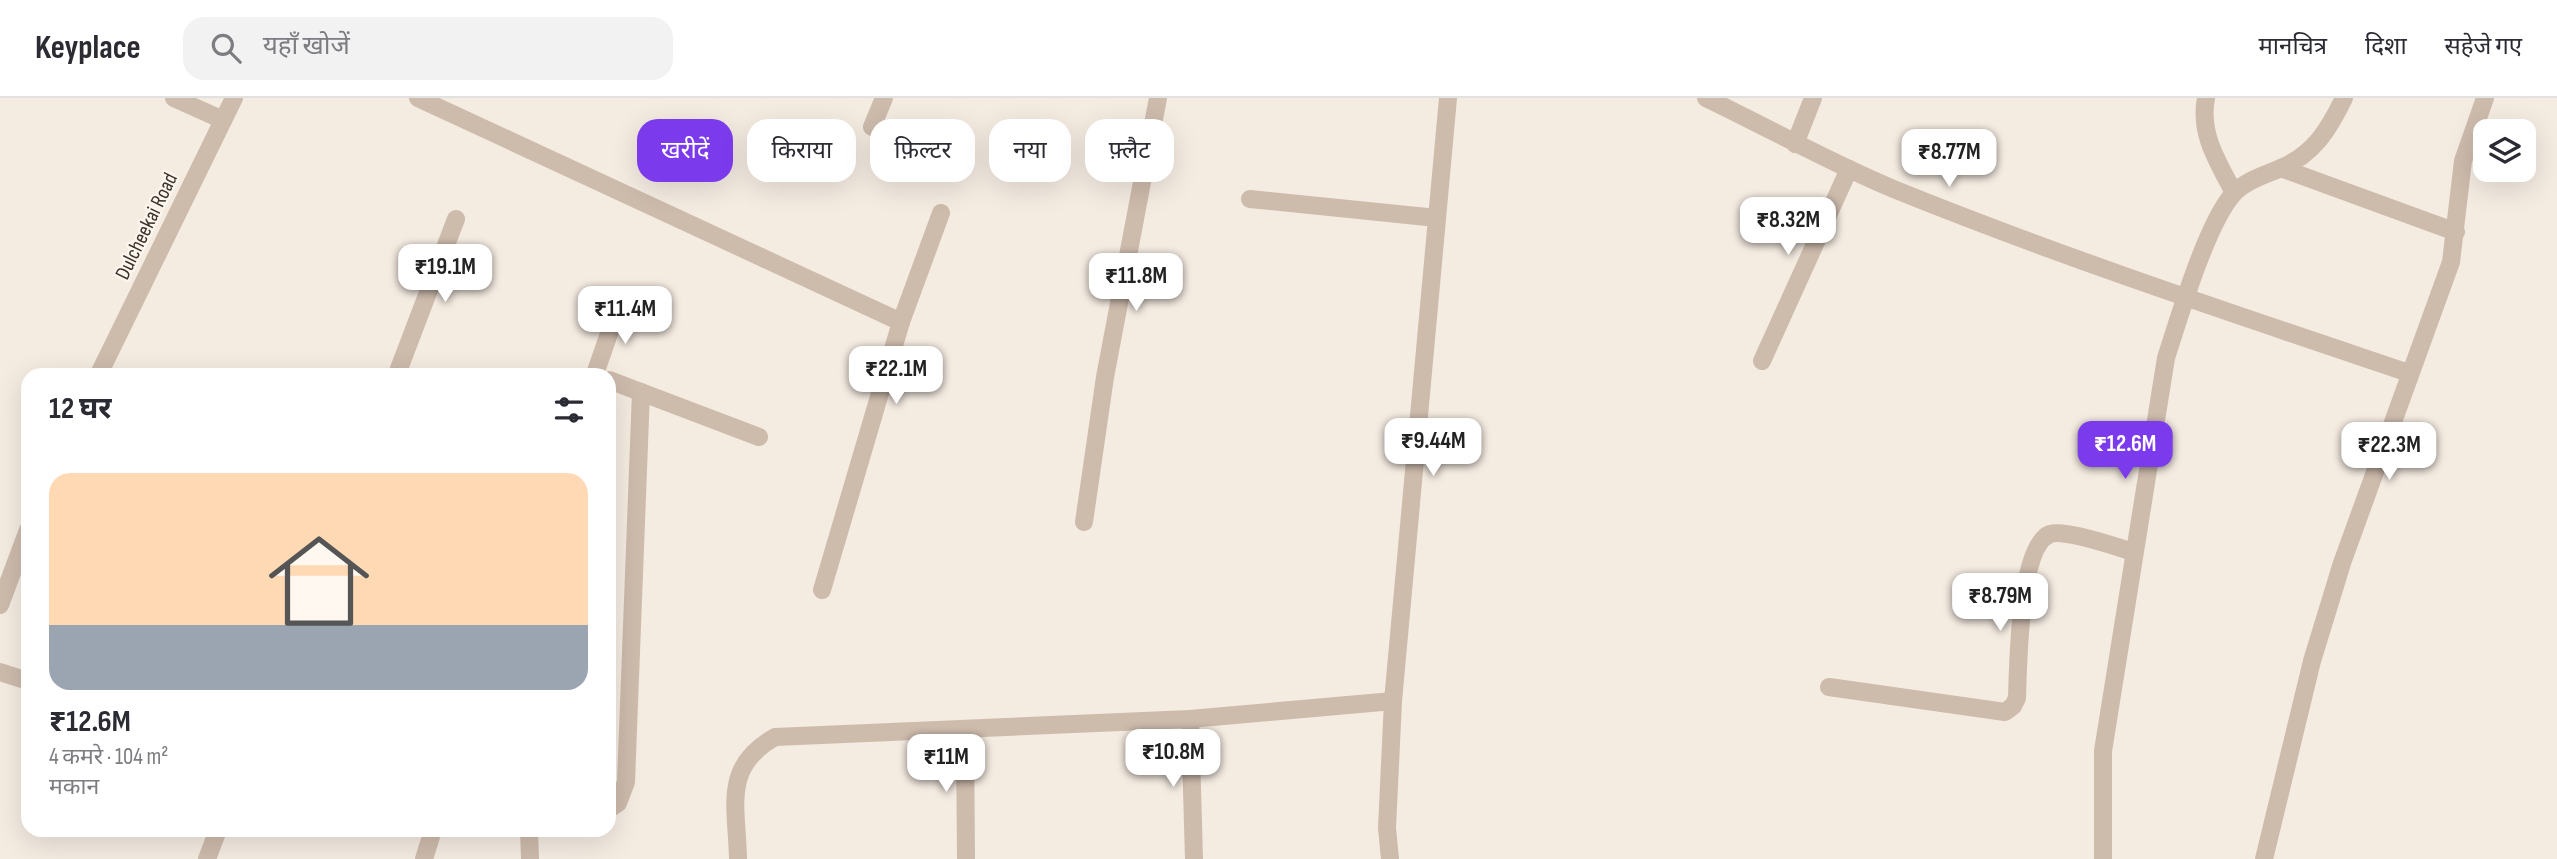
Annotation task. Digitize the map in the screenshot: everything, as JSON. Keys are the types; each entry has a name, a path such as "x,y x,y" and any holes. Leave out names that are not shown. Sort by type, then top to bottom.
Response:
{"street":[{"path":"174,98 223,120"},
{"name":"Dulcheekai Road","path":"102,368 234,98"},
{"path":"418,98 901,322"},
{"path":"875,119 884,98"},
{"path":"1084,522 1109,352 1158,98"},
{"path":"1390,859 1387,828 1393,701 1448,98"},
{"path":"1706,98 1849,169 2185,297 2409,373"},
{"path":"1795,144 1813,98"},
{"path":"2206,98 2203,115 2206,133 2234,193"},
{"path":"2103,859 2103,751 2166,358 2185,297 2220,213 2234,193 2254,179 2302,159 2330,127 2344,98"},
{"path":"2264,859 2315,648 2370,479 2451,262 2463,161 2485,98"},
{"path":"2281,168 2456,232"},
{"path":"1762,361 1849,169"},
{"path":"1250,199 1437,218"},
{"path":"822,590 901,322 941,213"},
{"path":"399,368 456,219"},
{"path":"597,368 620,306"},
{"path":"616,383 759,437"},
{"path":"616,804 626,782 641,392"},
{"path":"1829,687 2005,712 2013,706 2017,698 2020,621 2027,582 2041,541 2051,534 2064,534 2133,552"},
{"path":"0,605 21,549"},
{"path":"0,672 21,679"},
{"path":"738,859 736,782 753,749 775,737 803,733 1190,719 1393,701"},
{"path":"1190,719 1194,859"},
{"path":"965,729 966,859"},
{"path":"207,859 215,837"},
{"path":"424,859 431,837"},
{"path":"530,837 530,859"}]}
